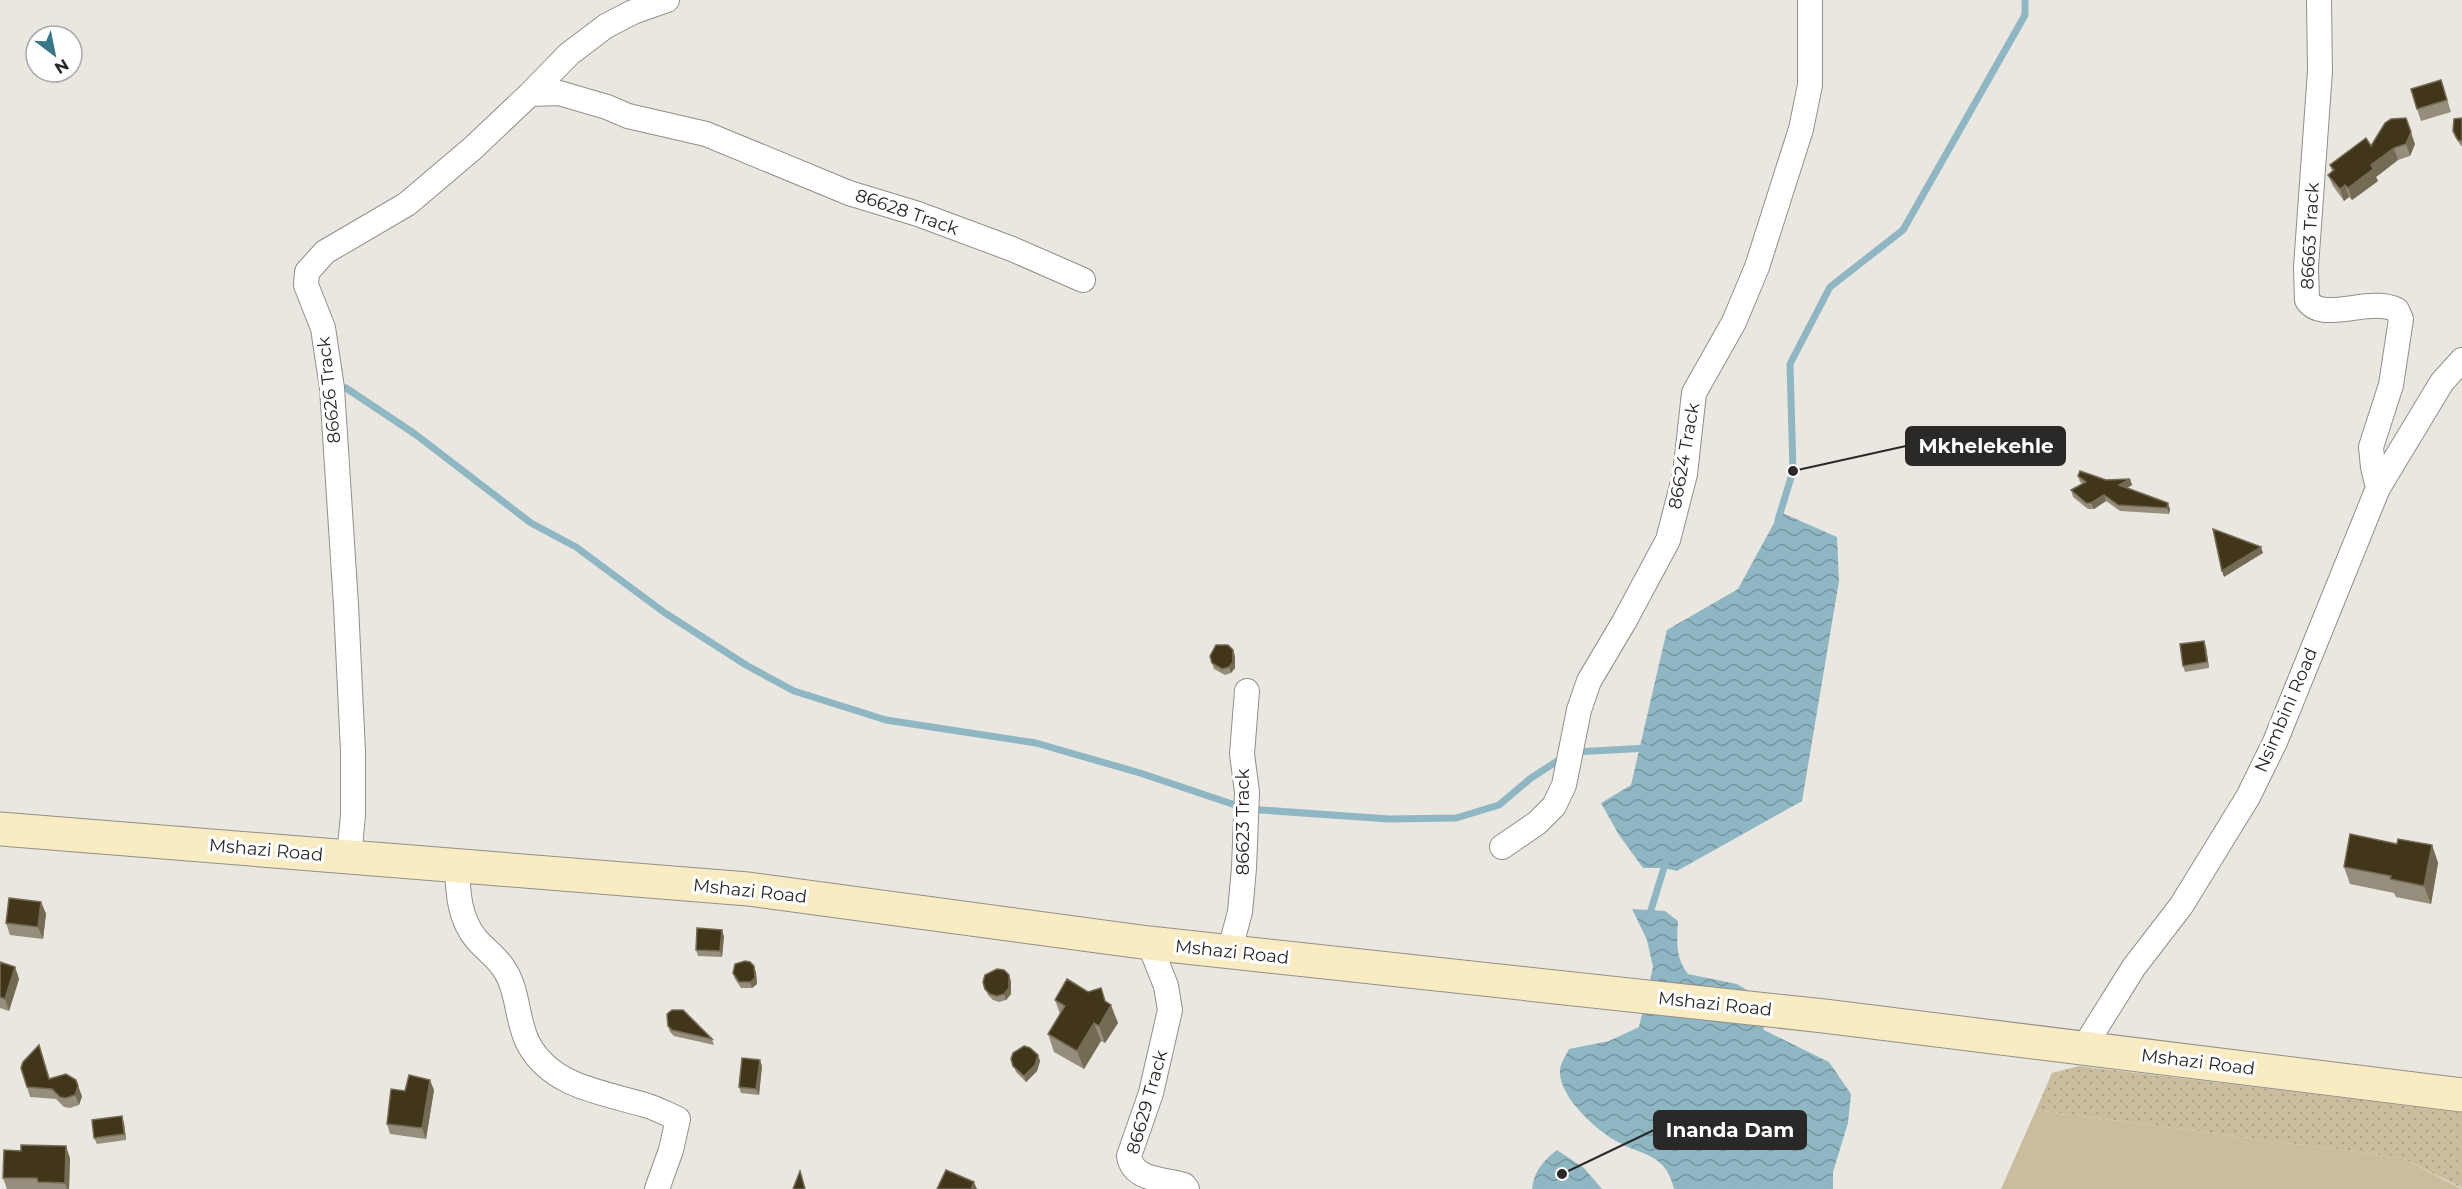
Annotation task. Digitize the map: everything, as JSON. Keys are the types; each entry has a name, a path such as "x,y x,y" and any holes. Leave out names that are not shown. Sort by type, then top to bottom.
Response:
{"street":[{"name":"86626 Track","path":"349,857 353,815 353,752 332,388 322,328 306,285 307,273 325,252 407,204 530,94 569,54 606,26 633,12 666,0"},
{"name":"86624 Track","path":"1502,847 1537,823 1554,806 1564,785 1579,710 1589,681 1668,540 1685,474 1694,393 1734,322 1757,267 1801,129 1810,85 1810,0"},
{"name":"86663 Track","path":"2319,0 2320,71 2306,267 2307,300 2315,309 2325,310 2374,304 2391,307 2397,310 2401,319 2391,385 2371,447 2378,488"},
{"name":"86628 Track","path":"530,94 560,93 581,98 628,116 688,129 849,193 918,214 1012,249 1083,280"},
{"name":"Nsimbini Road","path":"2084,1047 2134,967 2181,906 2248,797 2275,742 2378,488 2442,382 2462,360"},
{"name":"86623 Track","path":"1229,952 1240,912 1244,868 1247,792 1242,754 1247,691"},
{"name":"Mshazi Road","path":"0,830 748,889 1149,943 1824,1016 2462,1095"},
{"path":"457,867 458,903 465,920 475,938 503,967 513,990 527,1041 538,1060 554,1074 579,1086 648,1106 678,1119 671,1150 657,1189"},
{"name":"86629 Track","path":"1149,943 1166,986 1170,1010 1151,1093 1129,1156 1136,1172 1184,1185 1187,1189"}],"shaded area":[{"path":"2079,1066 2462,1112 2462,1188 2402,1158 2036,1110 2052,1073"},
{"path":"2036,1110 2402,1158 2462,1189 2001,1189"}],"water":[{"path":"1780,512 1837,537 1839,581 1802,801 1677,871 1664,868 1643,868 1619,835 1601,803 1631,785 1667,630 1738,589"},
{"path":"1632,909 1665,911 1678,921 1679,955 1688,974 1737,984 1755,995 1764,1030 1829,1062 1851,1094 1848,1123 1833,1172 1833,1189 1674,1189 1665,1168 1659,1162 1608,1136 1589,1121 1572,1101 1565,1091 1560,1070 1569,1049 1609,1041 1639,1027 1653,967 1647,940"},
{"path":"1557,1150 1584,1168 1602,1189 1532,1189 1540,1167"}],"building":[{"path":"2441,80 2447,100 2417,109 2411,89"},
{"path":"2406,118 2411,132 2406,144 2394,148 2371,165 2373,169 2348,188 2345,185 2340,189 2328,175 2334,170 2330,165 2366,138 2371,146 2385,123 2391,119"},
{"path":"2462,118 2462,141 2458,140 2453,131 2454,119"},
{"path":"2080,471 2106,480 2130,479 2119,485 2168,503 2167,508 2118,505 2104,495 2091,503 2086,503 2071,490 2086,482 2078,476"},
{"path":"2213,529 2261,547 2222,571"},
{"path":"2204,641 2207,662 2183,666 2180,644"},
{"path":"1216,645 1228,645 1233,650 1233,662 1229,667 1222,669 1212,663 1210,656"},
{"path":"2350,834 2397,844 2398,839 2432,845 2424,886 2390,879 2391,876 2344,867"},
{"path":"9,898 41,902 38,927 6,923"},
{"path":"697,928 722,930 720,951 696,950"},
{"path":"745,961 754,966 755,978 750,982 739,982 733,973 735,964"},
{"path":"0,962 15,967 5,999 0,997"},
{"path":"997,969 1004,970 1009,975 1009,988 1004,994 997,996 985,989 983,982 985,975"},
{"path":"1067,979 1088,992 1101,988 1105,1001 1111,1005 1099,1026 1094,1023 1077,1051 1048,1034 1065,1006 1055,1000"},
{"path":"672,1010 683,1010 712,1039 672,1030 668,1026 667,1014"},
{"path":"39,1045 49,1079 66,1074 76,1080 78,1086 75,1095 60,1097 52,1089 27,1087 21,1068 23,1062"},
{"path":"1024,1046 1038,1055 1035,1065 1024,1076 1013,1066 1011,1059 1013,1053"},
{"path":"742,1058 760,1060 756,1089 739,1087"},
{"path":"409,1075 430,1080 422,1128 387,1124 391,1089 405,1091"},
{"path":"122,1116 124,1134 94,1138 92,1120"},
{"path":"21,1145 66,1146 65,1183 38,1182 37,1178 3,1178 4,1150 21,1151"},
{"path":"946,1170 974,1182 971,1189 937,1189"},
{"path":"800,1171 805,1189 793,1189"}],"waterway":[{"path":"1778,520 1793,471 1790,364 1830,287 1903,230 2025,15 2025,0"},
{"path":"346,388 415,434 531,523 576,547 665,613 746,665 794,691 886,720 1036,743 1140,773 1247,809 1389,819 1456,818 1499,805 1531,778 1562,758"},
{"path":"1575,752 1648,748"},
{"path":"1651,910 1666,861"}],"place":[{"name":"Mkhelekehle","path":"1793,471"},
{"name":"Inanda Dam","path":"1562,1174"}]}
